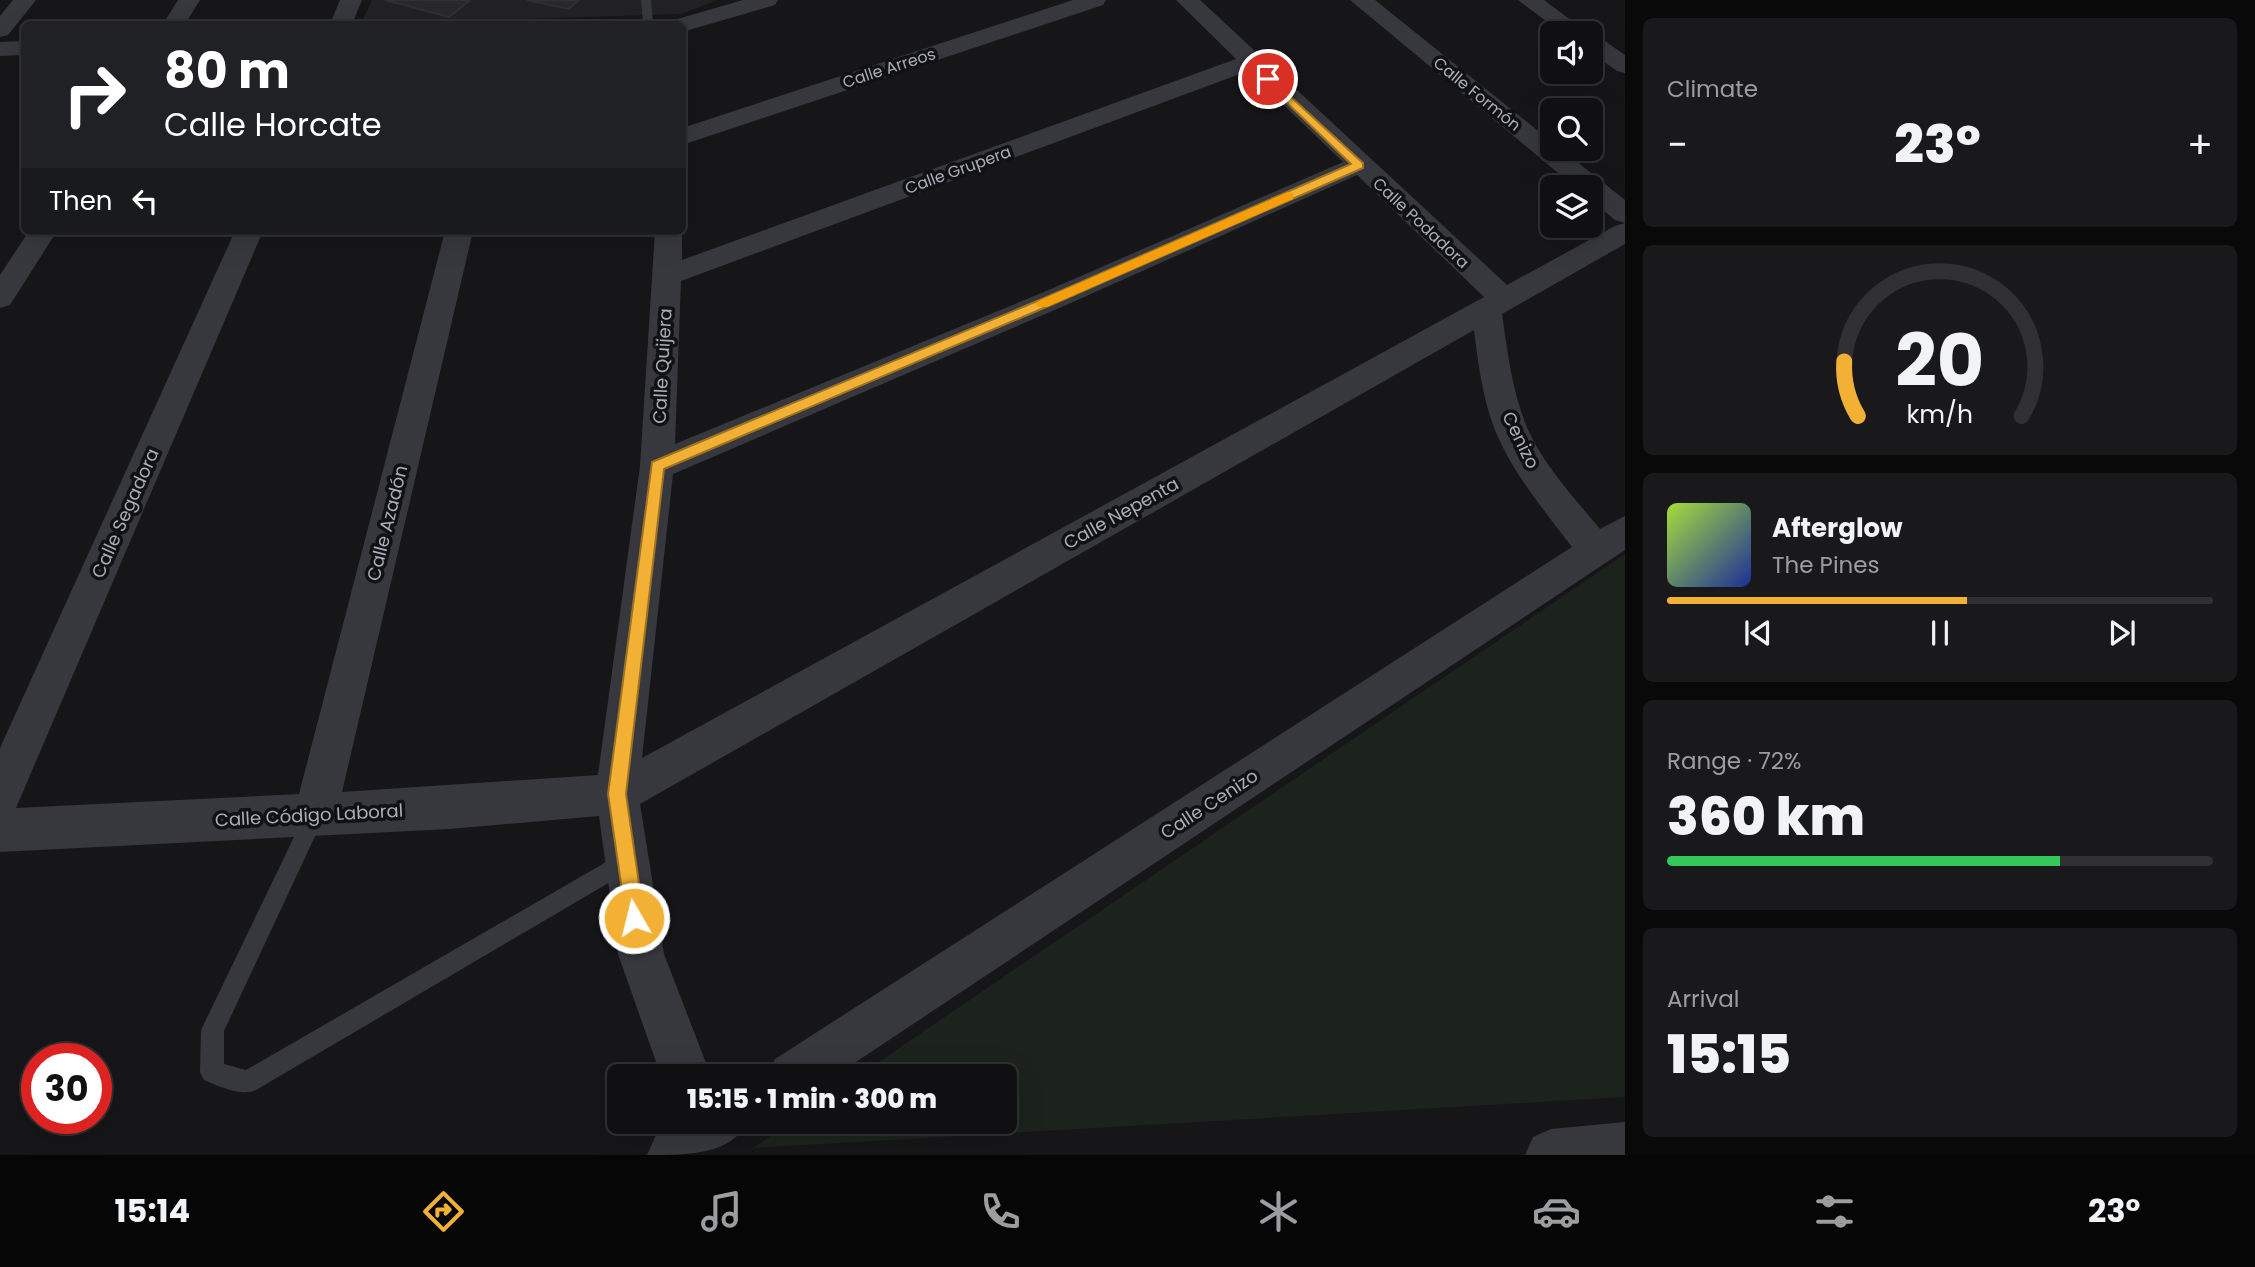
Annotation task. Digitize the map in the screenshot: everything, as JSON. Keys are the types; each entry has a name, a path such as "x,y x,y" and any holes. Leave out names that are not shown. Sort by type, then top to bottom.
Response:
{"street":[{"path":"0,30 25,0"},
{"path":"176,21 190,0"},
{"path":"342,21 351,0"},
{"path":"686,24 767,0"},
{"name":"Calle Arreos","path":"686,136 1095,0"},
{"name":"Calle Podadora","path":"1187,0 1359,165 1495,305"},
{"name":"Calle Formón","path":"1361,0 1625,214"},
{"path":"1529,0 1560,21"},
{"path":"0,49 21,48"},
{"path":"1603,50 1625,66"},
{"name":"Calle Grupera","path":"666,276 1249,62"},
{"path":"657,466 1054,299 1359,165"},
{"name":"Calle Nepenta","path":"617,794 1625,232"},
{"path":"0,298 40,235"},
{"name":"Calle Segadora","path":"0,795 247,235"},
{"name":"Calle Azadón","path":"315,815 457,235"},
{"name":"Calle Quijera","path":"669,235 657,466 617,794 641,954 682,1064"},
{"name":"Cenizo","path":"1495,305 1497,378 1516,440 1535,472 1610,541"},
{"name":"Calle Cenizo","path":"810,1064 1610,541"},
{"name":"Calle Código Laboral","path":"0,831 449,808 617,794"},
{"path":"1551,1155 1625,1148"}],"lane":[{"path":"646,0 648,21"},
{"path":"315,815 213,1030 212,1072 248,1082 626,861"}],"shaded area":[{"path":"372,0 718,0 681,14 362,21"},
{"path":"1625,554 1625,1097 1017,1133 1017,1064 876,1064"},
{"path":"773,1134 992,1134 753,1148"}],"building":[{"path":"385,0 464,0 469,1 449,17"},
{"path":"527,0 579,0 569,9"}],"slow traffic":[{"path":"1042,304 1288,196"}],"route":[{"path":"634,918 617,794 657,466 1054,299 1359,165 1268,79"}]}
